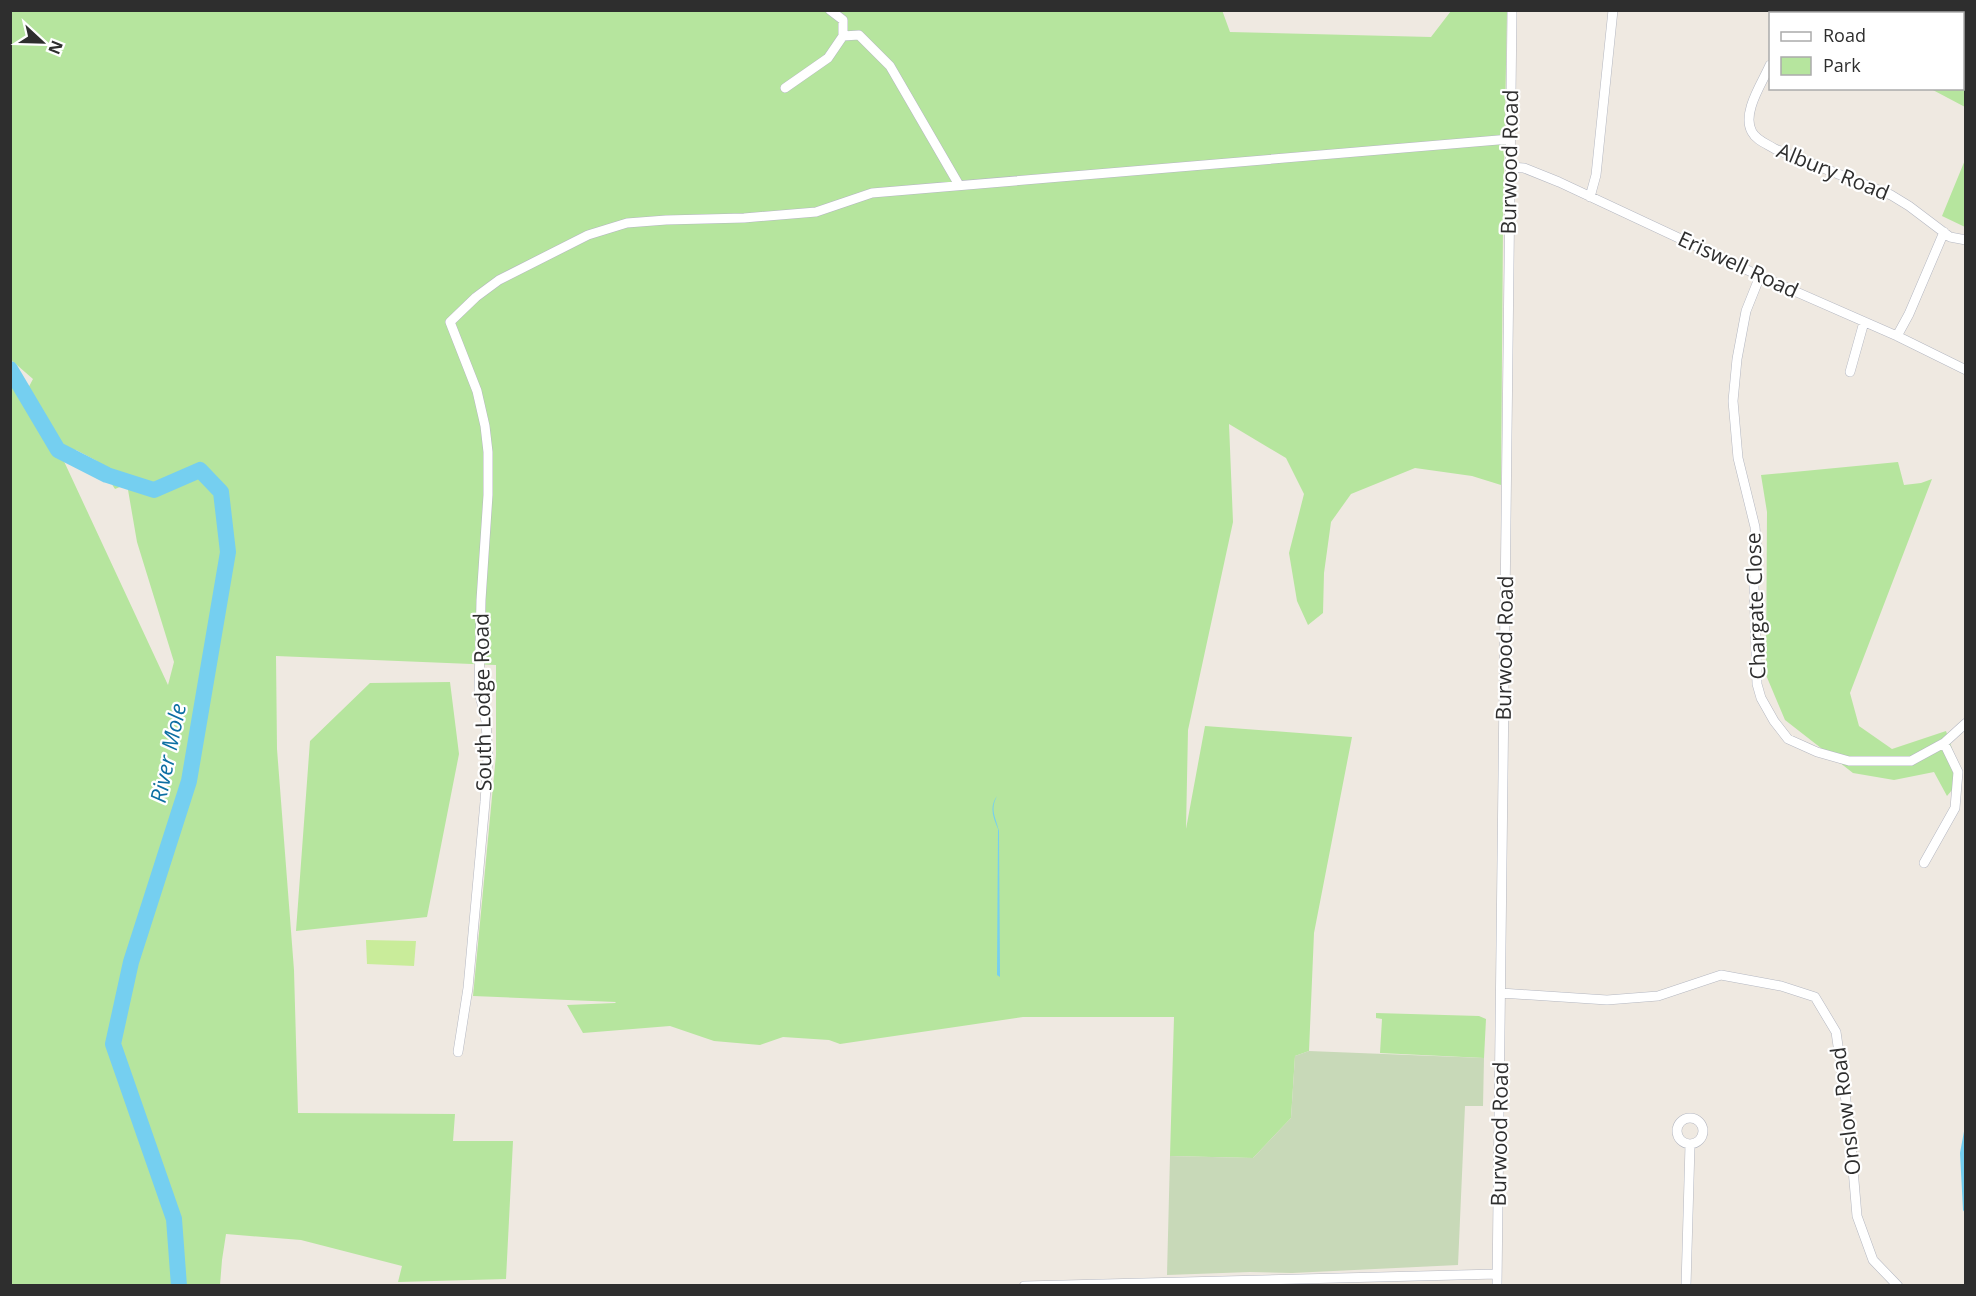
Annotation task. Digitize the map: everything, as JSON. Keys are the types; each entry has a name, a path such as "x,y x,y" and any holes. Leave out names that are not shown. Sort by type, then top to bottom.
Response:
{"street":[{"path":"830,10 859,34 890,66 959,185 1510,139"},
{"name":"Burwood Road","path":"1497,1286 1512,10"},
{"path":"1590,197 1596,175 1612,10"},
{"path":"785,88 828,58 843,36 843,20"},
{"path":"843,36 859,34"},
{"name":"Albury Road","path":"1769,67 1752,104 1751,131 1775,149 1891,195 1944,232"},
{"name":"Eriswell Road","path":"1509,167 1527,169 1590,197 1760,276 1897,336 1965,370"},
{"name":"South Lodge Road","path":"458,1052 468,988 488,757 486,721 479,691 488,452 477,391 450,322 476,297 499,280 588,235 627,223 732,219 816,212 872,193 959,185"},
{"path":"1897,336 1909,314 1944,232 1950,237 1965,240"},
{"name":"Chargate Close","path":"1760,276 1746,311 1737,359 1733,401 1738,458 1755,527 1757,684 1761,698 1774,722 1788,739 1816,752 1849,761 1911,761 1944,743 1965,723"},
{"path":"1850,372 1864,322"},
{"path":"1924,863 1955,808 1958,772 1944,743"},
{"name":"Onslow Road","path":"1501,993 1607,1000 1658,996 1721,975 1781,986 1815,997 1836,1032 1849,1122 1857,1216 1873,1260 1898,1286"},
{"path":"1686,1286 1690,1145"},
{"path":"1024,1286 1497,1274"}],"green space":[{"path":"1222,10 1230,32 1431,37 1451,11 1507,11 1501,485 1472,476 1415,468 1351,494 1331,522 1324,573 1323,613 1308,625 1297,601 1289,553 1304,494 1286,458 1229,424 1233,522 1188,730 1186,829 1205,726 1352,737 1314,933 1309,1051 1295,1056 1291,1118 1253,1158 1170,1156 1174,1017 1023,1017 840,1044 829,1040 783,1037 760,1045 714,1041 670,1026 583,1033 567,1005 616,1002 473,996 496,755 496,665 276,656 277,749 294,970 298,1113 455,1114 453,1141 513,1141 506,1279 398,1282 402,1266 301,1240 226,1234 220,1285 11,1285 10,369 25,394 33,379 10,359 11,11","holes":["76,450 97,461 115,489 127,484 137,542 174,662 168,685 62,457"]},
{"path":"1964,58 1965,58 1965,107 1933,90 1964,90"},
{"path":"1965,160 1965,227 1942,216"},
{"path":"1898,462 1904,485 1932,479 1850,693 1859,726 1892,749 1946,731 1962,778 1947,796 1934,772 1894,780 1853,773 1785,720 1766,675 1767,512 1761,475"},
{"path":"450,682 459,754 427,917 296,931 310,741 370,683"},
{"path":"366,940 416,941 414,966 367,964"},
{"path":"1376,1013 1479,1016 1486,1019 1484,1058 1380,1053 1382,1019 1376,1018"},
{"path":"1309,1051 1484,1058 1483,1106 1465,1106 1458,1265 1292,1273 1167,1275 1170,1156 1253,1158 1291,1118 1295,1056"}],"water":[{"path":"997,796 994,809 999,831 1000,977 997,975 998,829 992,808"},
{"path":"1965,1126 1966,1213 1963,1210 1960,1153"}],"waterway":[{"name":"River Mole","path":"10,369 58,450 107,475 154,490 200,470 221,492 228,552 189,781 131,962 113,1044 174,1219 179,1286"}]}
